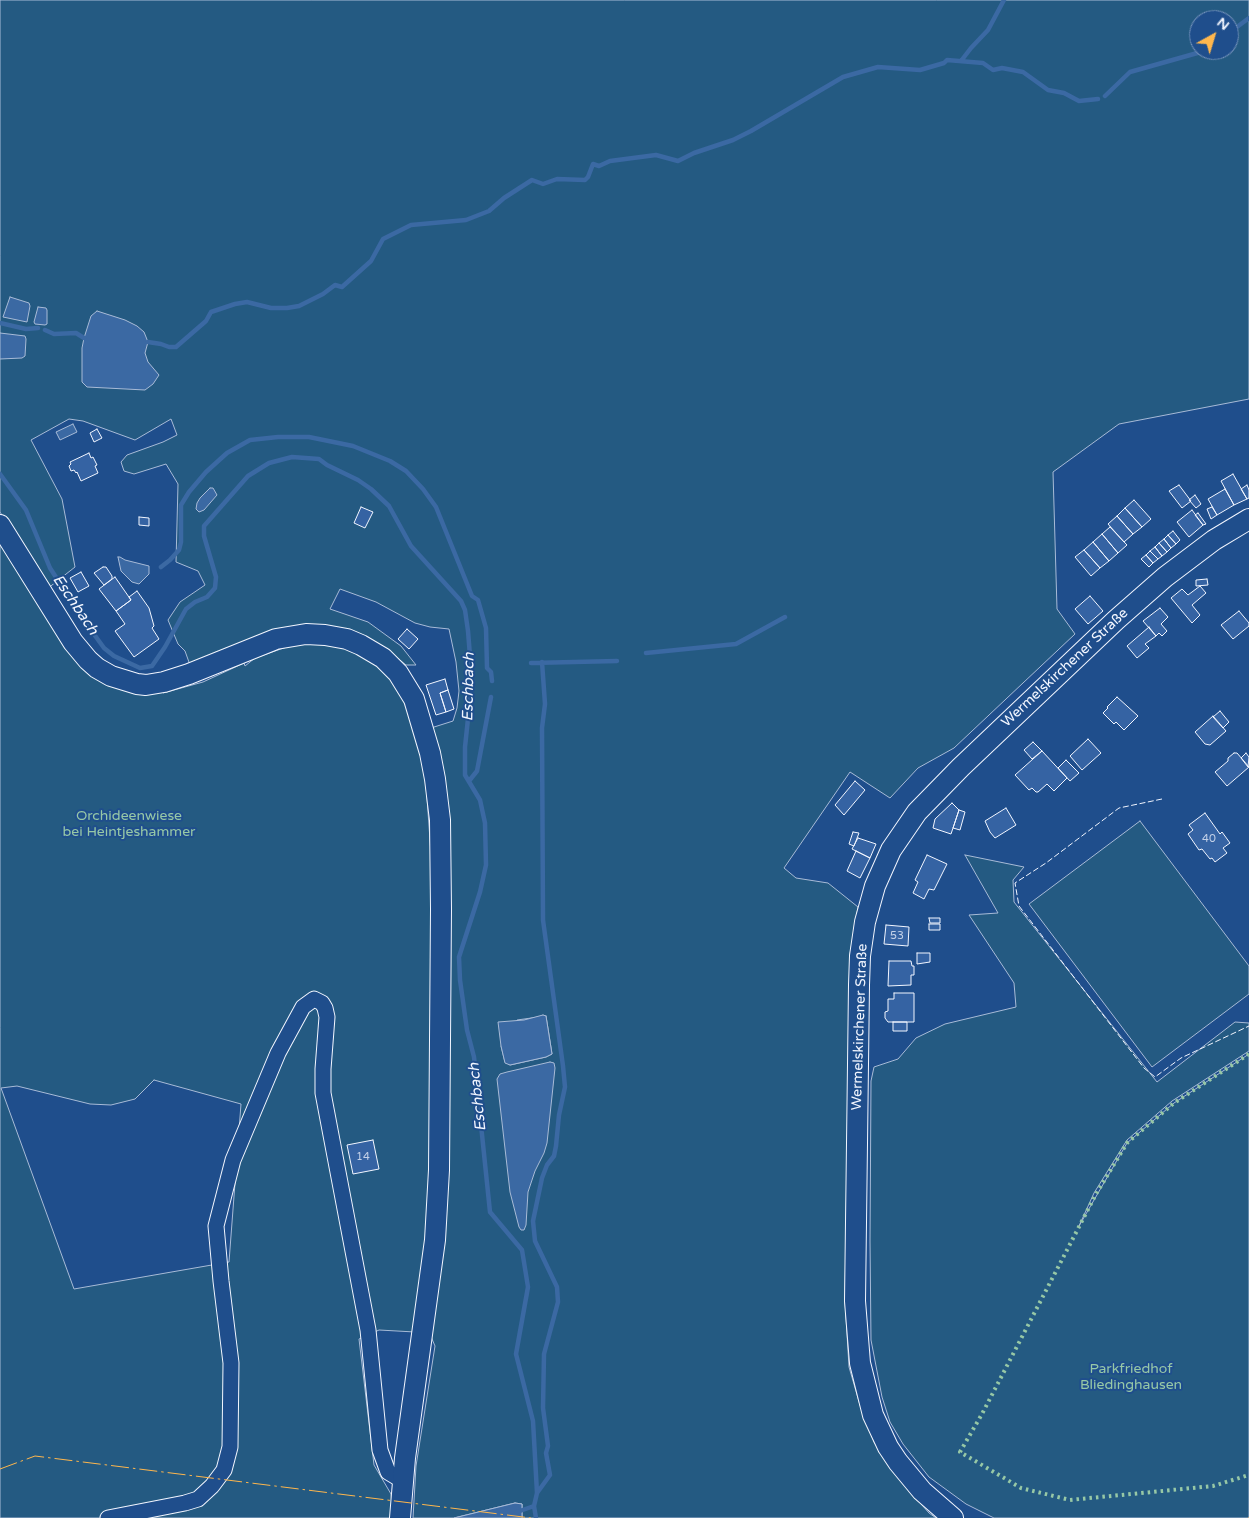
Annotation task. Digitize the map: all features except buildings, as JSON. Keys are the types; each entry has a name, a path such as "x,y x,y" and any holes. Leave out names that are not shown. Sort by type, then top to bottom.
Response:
{"main road":[{"name":"Wermelskirchener Straße","path":"954,1518 922,1491 888,1447 873,1415 860,1363 856,1301 859,985 860,956 865,922 875,886 891,850 916,812 961,767 1109,626 1165,577 1214,540 1249,519"},
{"path":"0,525 73,642 88,660 112,676 137,684 146,685 164,682 276,639 297,635 325,635 348,639 383,658 398,674 414,699 430,753 440,820 439,1170 434,1249 402,1481 400,1518"}],"street":[{"path":"108,1518 198,1499 212,1486 224,1470 230,1447 231,1363 220,1281 216,1226 233,1160 278,1053 303,1007 314,999 322,1003 327,1017 323,1093 368,1330 380,1450 388,1472 402,1481"}],"green space":[{"path":"0,0 1249,0 1249,399 1119,424 1053,472 1057,609 1075,634 954,748 918,768 890,798 850,772 784,868 796,878 828,883 858,907 850,954 845,1301 849,1367 860,1405 874,1442 899,1479 929,1513 936,1518 522,1518 522,1504 515,1503 454,1518 413,1518 416,1466 435,1346 429,1332 434,1308 431,728 453,721 457,708 459,691 456,662 449,629 415,623 376,602 340,589 330,609 368,622 401,646 416,665 406,665 384,647 353,632 190,665 185,651 178,644 168,620 180,602 205,585 198,571 176,562 178,484 166,464 134,474 124,471 121,462 127,455 177,435 171,419 135,440 83,421 69,419 31,440 62,499 75,567 47,589 0,512","holes":["546,1016 552,1054 510,1065 505,1062 501,1046 517,1020"]},
{"name":"Orchideenwiese bei Heintjeshammer","path":"0,537 80,661 162,689 163,693 203,682 244,663 245,666 255,658 301,642 331,643 361,653 382,667 407,702 418,742 426,784 433,882 429,1229 415,1332 379,1330 359,1339 374,1465 391,1494 393,1518 0,1518","holes":["154,1080 241,1104 229,1262 74,1289 1,1088 17,1086 90,1104 111,1105 135,1099"]},
{"path":"1140,821 1249,966 1249,994 1152,1067 1029,904"},
{"name":"Parkfriedhof Bliedinghausen","path":"965,855 1024,867 1013,880 1014,902 1157,1082 1235,1022 1249,1023 1249,1051 1172,1101 1127,1140 1094,1193 1079,1226 1127,1143 1174,1103 1249,1054 1249,1518 994,1518 966,1504 929,1477 903,1444 890,1422 882,1397 871,1340 871,1081 874,1067 898,1059 916,1038 945,1024 1016,1007 1014,983 969,915 998,913"}],"shaded area":[{"path":"10,297 29,303 27,322 3,317"},
{"path":"38,307 46,308 47,310 47,324 45,325 35,324 34,322"},
{"path":"97,311 125,320 144,332 148,342 145,353 148,362 159,375 153,384 145,390 87,387 82,382 82,348 84,338 91,316"},
{"path":"0,333 25,336 25,356 22,358 0,359"},
{"path":"73,424 77,432 60,440 56,432"},
{"path":"210,488 213,488 217,495 204,510 199,512 196,509 197,503"},
{"path":"118,557 149,566 149,574 139,584 132,582 121,571"},
{"path":"543,1015 546,1016 552,1054 510,1065 505,1063 498,1022 524,1020"},
{"path":"550,1062 554,1063 555,1068 547,1143 528,1192 526,1225 524,1230 521,1230 510,1192 497,1079 500,1074"},
{"path":"515,1503 522,1504 522,1518 454,1518"}],"waterway":[{"path":"961,61 988,30 1004,0"},
{"path":"1239,26 1249,18"},
{"path":"1105,96 1130,72 1189,55"},
{"path":"148,342 176,347 206,321 211,312 235,304 247,302 271,308 299,306 323,294 335,285 342,287 371,261 383,239 411,225 466,220 489,211 504,198 532,180 543,184 557,179 585,180 593,164 599,166 610,161 656,155 678,161 751,131 843,77 878,67 920,70 944,63 947,60 983,63 993,70 1002,68 1023,72 1048,90 1064,93 1079,101 1098,99"},
{"path":"0,323 26,329 38,328"},
{"path":"45,330 54,334 76,333 84,338"},
{"path":"161,567 179,550 181,542 181,505 206,472 227,453 250,440 278,437 309,437 353,446 390,461 406,471 423,489 436,507 472,596 478,600 486,628 487,668 491,672 492,681"},
{"name":"Eschbach","path":"0,474 26,510 50,568 83,619 104,648 114,656 140,668 152,666 186,609 195,602 207,597 215,588 216,577 204,536 204,526 248,476 269,463 292,457 319,459 371,489 389,506 411,546 461,601 465,610 468,631 472,681 465,747 465,775 480,800 485,823 486,865 480,892 459,957 460,980 467,1030 474,1057 490,1212 522,1250 528,1287 516,1354 533,1421 537,1493 534,1506 536,1518"},
{"path":"646,653 736,644 785,617"},
{"path":"531,663 617,661"},
{"path":"537,1493 550,1475 546,1453 548,1446 543,1408 544,1354 558,1302 557,1287 535,1241 533,1221 542,1178 547,1165 554,1156 559,1115 565,1087 543,920 542,728 545,704 542,662"},
{"path":"469,781 477,771 491,697"},
{"path":"517,1512 534,1506"}],"hedge":[{"path":"1249,1054 1174,1103 1127,1143 1096,1194 982,1414 960,1452 1021,1488 1070,1500 1213,1486 1249,1475"}],"fence":[{"path":"1162,799 1119,808 1046,863 1015,883 1019,906 1144,1068 1155,1077 1181,1058 1249,1026"}],"power":[{"path":"0,1469 35,1456 531,1518"}]}
